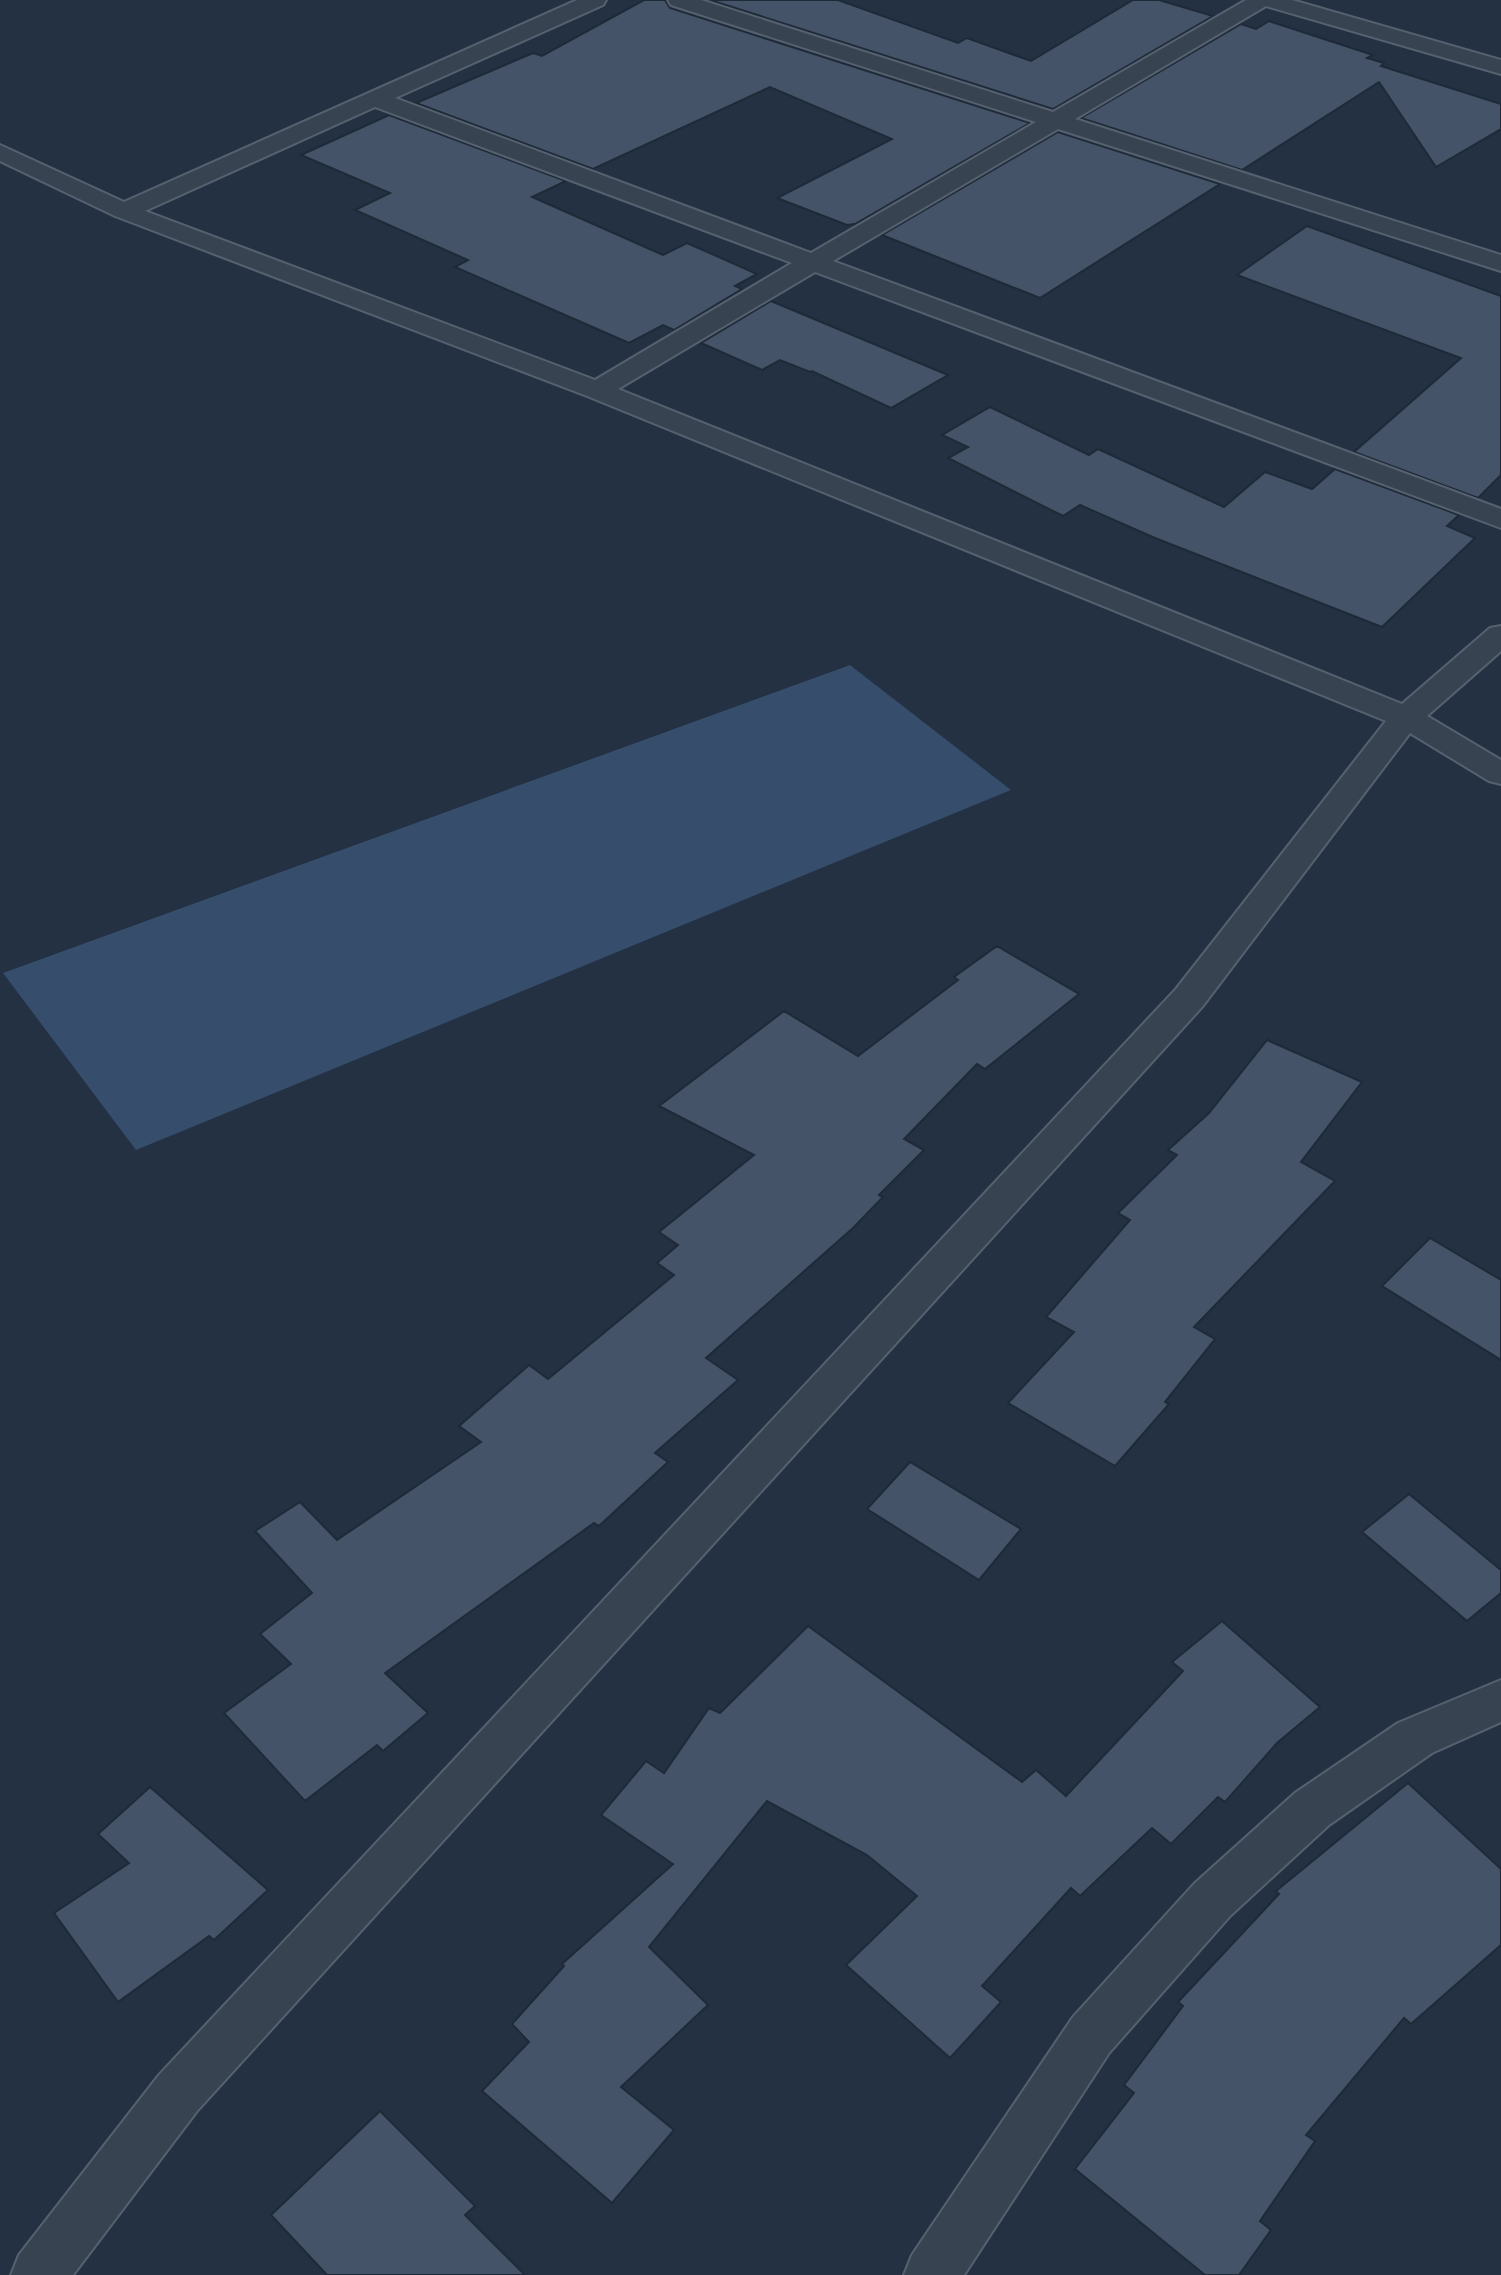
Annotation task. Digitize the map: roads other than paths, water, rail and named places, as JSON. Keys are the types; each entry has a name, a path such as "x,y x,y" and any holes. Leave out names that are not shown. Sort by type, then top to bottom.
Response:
{"street":[{"path":"124,211 595,0"},
{"path":"680,0 1501,263"},
{"path":"597,390 811,261 1059,120 1261,0"},
{"path":"1268,0 1501,66"},
{"path":"375,99 1501,519"},
{"path":"0,152 124,211 597,390 1406,717 1501,774"},
{"path":"38,2275 178,2093 1189,999 1406,717 1501,635"},
{"path":"932,2275 1091,2035 1212,1900 1312,1809 1415,1738 1501,1700"}],"water":[{"path":"850,665 1011,790 136,1150 3,973"}]}
